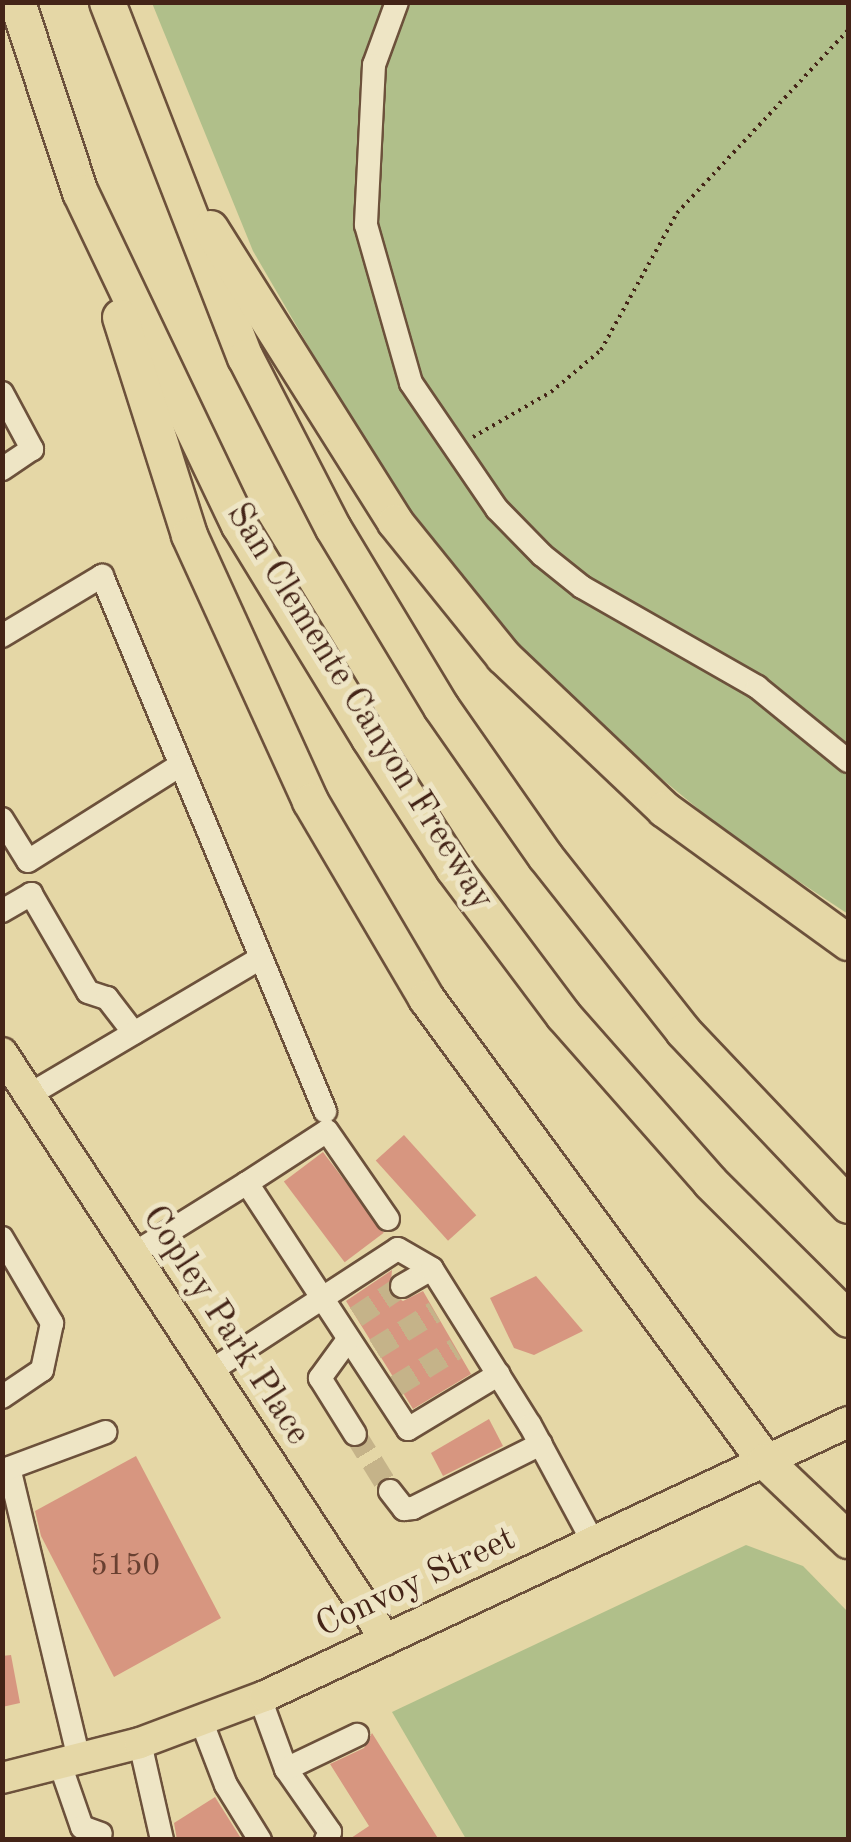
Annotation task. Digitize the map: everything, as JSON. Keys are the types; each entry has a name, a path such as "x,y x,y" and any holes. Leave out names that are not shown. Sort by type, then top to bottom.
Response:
{"highway":[{"name":"San Clemente Canyon Freeway","path":"17,2 80,192 240,525 453,868 564,1015 698,1168 848,1319"},
{"name":"San Clemente Canyon Freeway","path":"107,2 162,155 245,357 333,528 440,707 545,856 683,1030 848,1204"},
{"path":"162,155 395,522 504,656 664,809 848,942"},
{"path":"80,192 189,535 310,801 426,998 764,1460 848,1540"}],"main road":[{"name":"Copley Park Place","path":"2,1053 386,1640"},
{"name":"Convoy Street","path":"2,1778 140,1743 260,1698 844,1424"}],"street":[{"path":"398,2 374,65 366,225 411,384 452,451 497,509 582,586 758,687 848,761"},
{"path":"2,392 32,449 2,468"},
{"path":"2,636 102,576 257,960 325,1112"},
{"path":"2,818 28,861 178,766"},
{"path":"2,911 31,894 88,992 107,998 134,1033"},
{"path":"29,1095 257,960"},
{"path":"133,1254 326,1131 388,1219"},
{"path":"247,1182 322,1300 390,1390 408,1429 500,1374"},
{"path":"2,1238 52,1323 42,1370 2,1397"},
{"path":"209,1372 398,1249 432,1268 444,1307 466,1342 500,1374 592,1542"},
{"path":"402,1286 432,1268"},
{"path":"355,1339 320,1378 355,1434"},
{"path":"87,1834 8,1468 106,1432"},
{"path":"390,1491 404,1509 412,1508 541,1444"},
{"path":"260,1698 286,1769 330,1832 326,1840"},
{"path":"201,1720 226,1785 260,1840"},
{"path":"286,1769 357,1735"},
{"path":"140,1743 162,1840"}],"path":[{"path":"452,451 551,392 601,350 677,213 848,30"}],"green space":[{"path":"152,3 848,3 848,914 732,837 545,682 381,471 253,251"},
{"path":"746,1545 803,1566 848,1612 848,1839 466,1839 392,1712"}],"building":[{"path":"404,1135 476,1215 448,1241 376,1160"},
{"path":"323,1152 384,1233 345,1262 284,1181"},
{"path":"392,1270 390,1294 403,1301 423,1291 471,1374 413,1409 346,1301"},
{"path":"536,1276 583,1331 534,1355 514,1348 490,1298"},
{"path":"489,1419 503,1446 443,1476 431,1453"},
{"path":"136,1456 221,1618 114,1677 41,1536 35,1511"},
{"path":"11,1655 20,1703 2,1707 2,1656"},
{"path":"372,1733 439,1840 348,1840 369,1826 330,1764 364,1748"},
{"path":"215,1797 242,1840 177,1840 174,1823"}],"tunnel":[{"path":"356,1317 402,1286"},
{"path":"375,1349 435,1312"},
{"path":"396,1386 456,1349"},
{"path":"355,1434 390,1491"}]}
